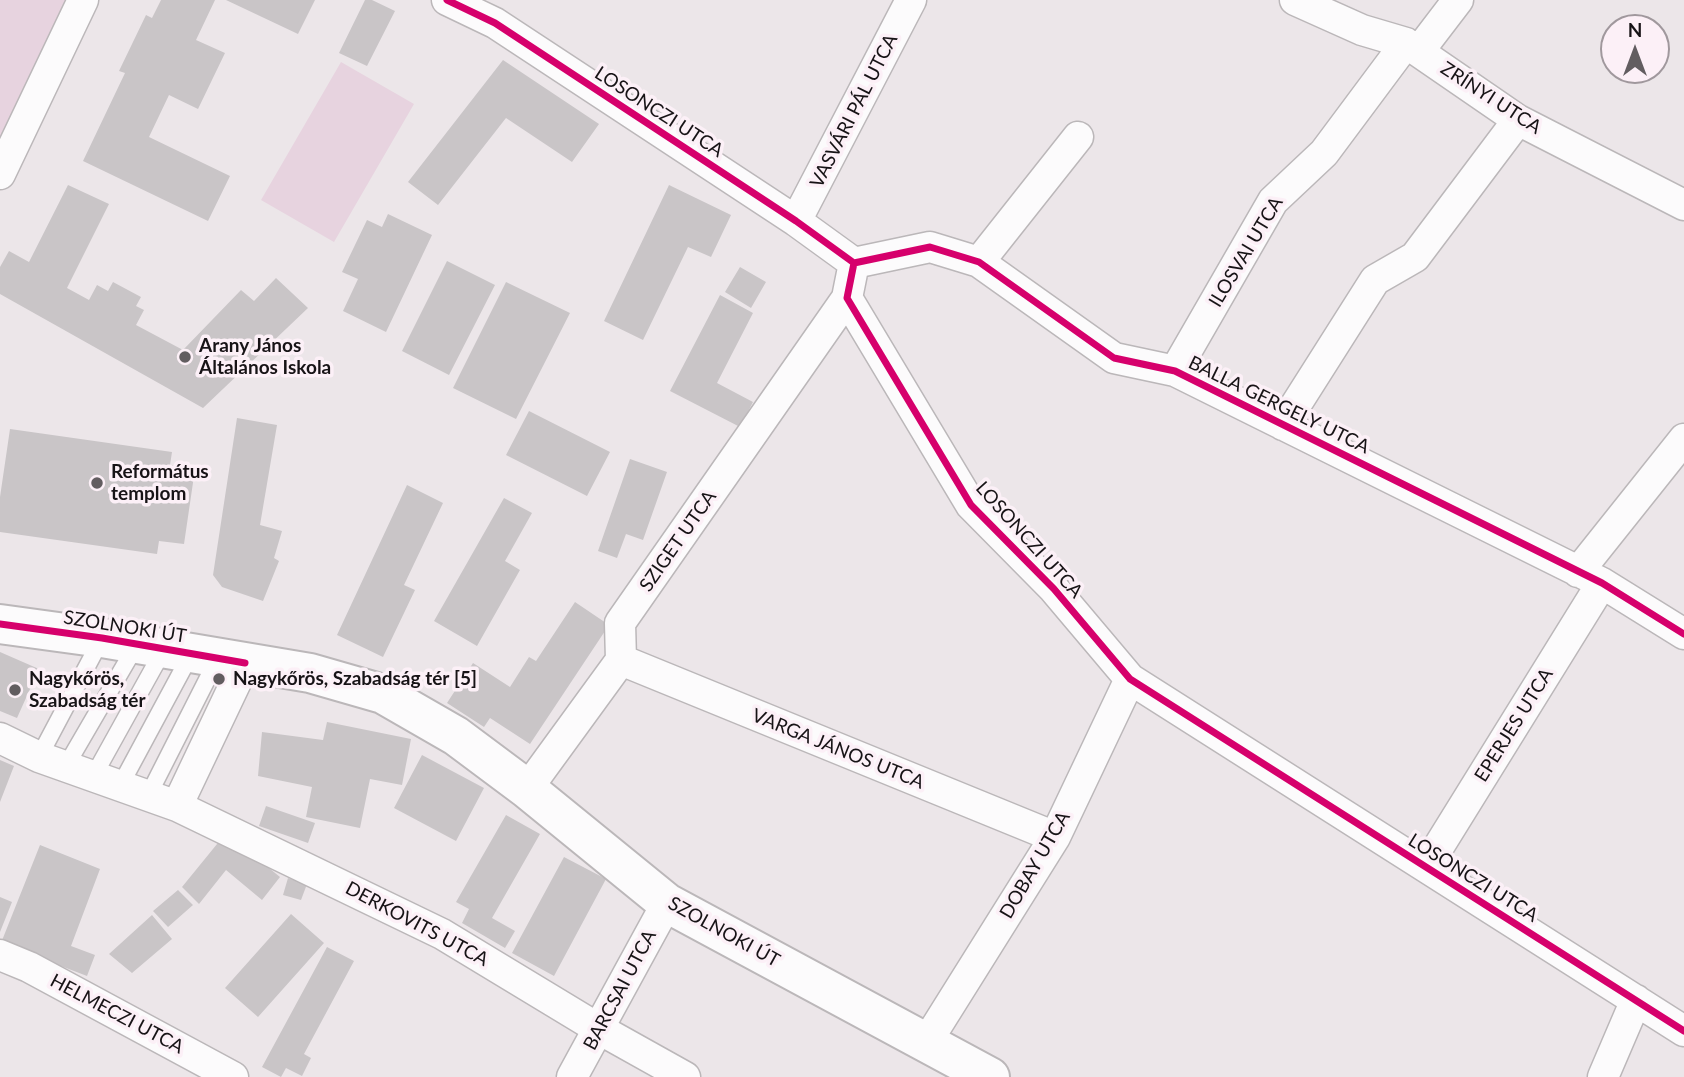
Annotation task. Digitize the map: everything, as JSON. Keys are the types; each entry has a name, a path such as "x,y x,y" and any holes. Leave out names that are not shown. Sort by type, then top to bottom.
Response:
{"main road":[{"name":"SZOLNOKI ÚT","path":"0,624 310,673 383,694 456,736 527,789 667,902 990,1077"}],"street":[{"path":"0,174 83,0"},
{"name":"LOSONCZI UTCA","path":"447,0 495,23 796,221 854,263"},
{"name":"VASVÁRI PÁL UTCA","path":"796,221 911,0"},
{"name":"ZRÍNYI UTCA","path":"1295,0 1362,30 1413,47 1518,120 1684,205"},
{"name":"ILOSVAI UTCA","path":"1175,371 1273,201 1324,153 1413,47 1458,0"},
{"path":"1283,425 1374,280 1416,257 1518,120"},
{"path":"979,262 1078,137"},
{"name":"BALLA GERGELY UTCA","path":"854,263 930,247 979,262 1114,358 1175,371 1590,578 1684,634"},
{"path":"847,298 854,263"},
{"name":"LOSONCZI UTCA","path":"847,298 971,505 1054,589 1130,679 1684,1031"},
{"name":"SZIGET UTCA","path":"621,660 620,623 847,298"},
{"name":"EPERJES UTCA","path":"1426,867 1590,578 1684,439"},
{"path":"176,651 177,806"},
{"path":"527,789 621,660"},
{"name":"VARGA JÁNOS UTCA","path":"621,660 1055,837"},
{"name":"DOBAY UTCA","path":"926,1043 1055,837 1130,679"},
{"name":"DERKOVITS UTCA","path":"0,738 93,776 177,806 443,934 599,1029 685,1077"},
{"name":"BARCSAI UTCA","path":"572,1077 667,902"},
{"name":"HELMECZI UTCA","path":"0,955 29,967 233,1077"},
{"path":"1603,1077 1636,1000"}],"lane":[{"path":"93,776 176,651"},
{"path":"93,776 176,651"},
{"path":"93,776 176,651"},
{"path":"93,776 176,651"},
{"path":"93,776 176,651"}],"shaded area":[{"path":"0,0 83,0 0,174"},
{"path":"341,62 414,104 334,242 261,200"}],"building":[{"path":"161,0 215,0 196,40 225,53 198,109 169,95 149,137 230,176 208,221 83,161 125,73 119,71 146,15 152,18"},
{"path":"226,0 315,0 298,34"},
{"path":"365,0 372,0 395,11 367,66 339,53"},
{"path":"503,60 599,124 572,162 506,118 438,205 408,182"},
{"path":"68,185 109,204 67,288 89,300 97,285 108,291 113,282 141,297 136,306 144,310 136,325 183,350 241,290 254,301 276,278 308,308 203,408 0,294 0,267 9,251 29,262"},
{"path":"669,185 731,215 711,257 688,247 643,340 604,321"},
{"path":"388,214 432,235 386,332 343,311 358,279 342,272 367,220 382,227"},
{"path":"447,261 495,285 449,375 402,351"},
{"path":"740,267 766,282 751,308 725,292"},
{"path":"506,282 570,313 516,419 453,388"},
{"path":"720,295 753,313 717,383 753,402 740,427 670,391"},
{"path":"529,411 610,452 587,496 506,455"},
{"path":"237,418 277,425 260,525 282,531 274,558 279,561 263,601 222,587 213,575"},
{"name":"Református templom","path":"10,429 172,452 170,465 195,469 184,544 159,541 157,554 0,532 0,497"},
{"path":"630,459 667,472 643,540 626,534 617,558 598,551"},
{"path":"407,485 443,503 404,585 415,590 383,657 337,635"},
{"path":"504,498 532,513 505,561 520,570 477,646 434,621"},
{"path":"575,602 609,625 530,744 490,718 484,727 447,703 473,663 510,687 529,657 536,661"},
{"name":"Nagykőrös, Szabadság tér","path":"0,652 39,669 17,718 0,711"},
{"path":"327,722 411,739 402,785 370,779 360,828 306,817 312,787 258,776 262,732 323,740"},
{"path":"422,755 484,788 456,841 394,808"},
{"path":"0,760 14,766 0,802"},
{"path":"266,806 315,823 308,843 259,826"},
{"path":"506,815 540,834 492,918 515,931 505,948 462,923 469,909 456,902"},
{"path":"226,833 280,877 262,900 226,870 199,904 182,887"},
{"path":"40,845 100,869 71,946 95,955 87,976 1,943"},
{"path":"564,857 606,879 554,976 512,953"},
{"path":"288,878 307,884 301,900 283,895"},
{"path":"178,890 193,905 168,927 153,911"},
{"path":"0,897 12,902 0,932"},
{"path":"291,914 324,943 258,1017 225,988"},
{"path":"152,915 172,939 132,973 109,954"},
{"path":"327,947 354,961 304,1054 311,1058 302,1076 286,1068 281,1077 262,1067"}],"cycle path":[{"path":"447,0 495,23 796,221 854,263 847,298 971,505 1054,589 1130,679 1684,1031"},
{"path":"854,263 930,247 979,262 1114,358 1175,371 1602,583 1684,634"},
{"path":"0,624 102,638 245,663"}],"place":[{"name":"Arany János Általános Iskola","path":"185,357"},
{"name":"Református templom","path":"97,483"},
{"name":"Nagykőrös, Szabadság tér [5]","path":"219,679"},
{"name":"Nagykőrös, Szabadság tér","path":"15,690"}]}
